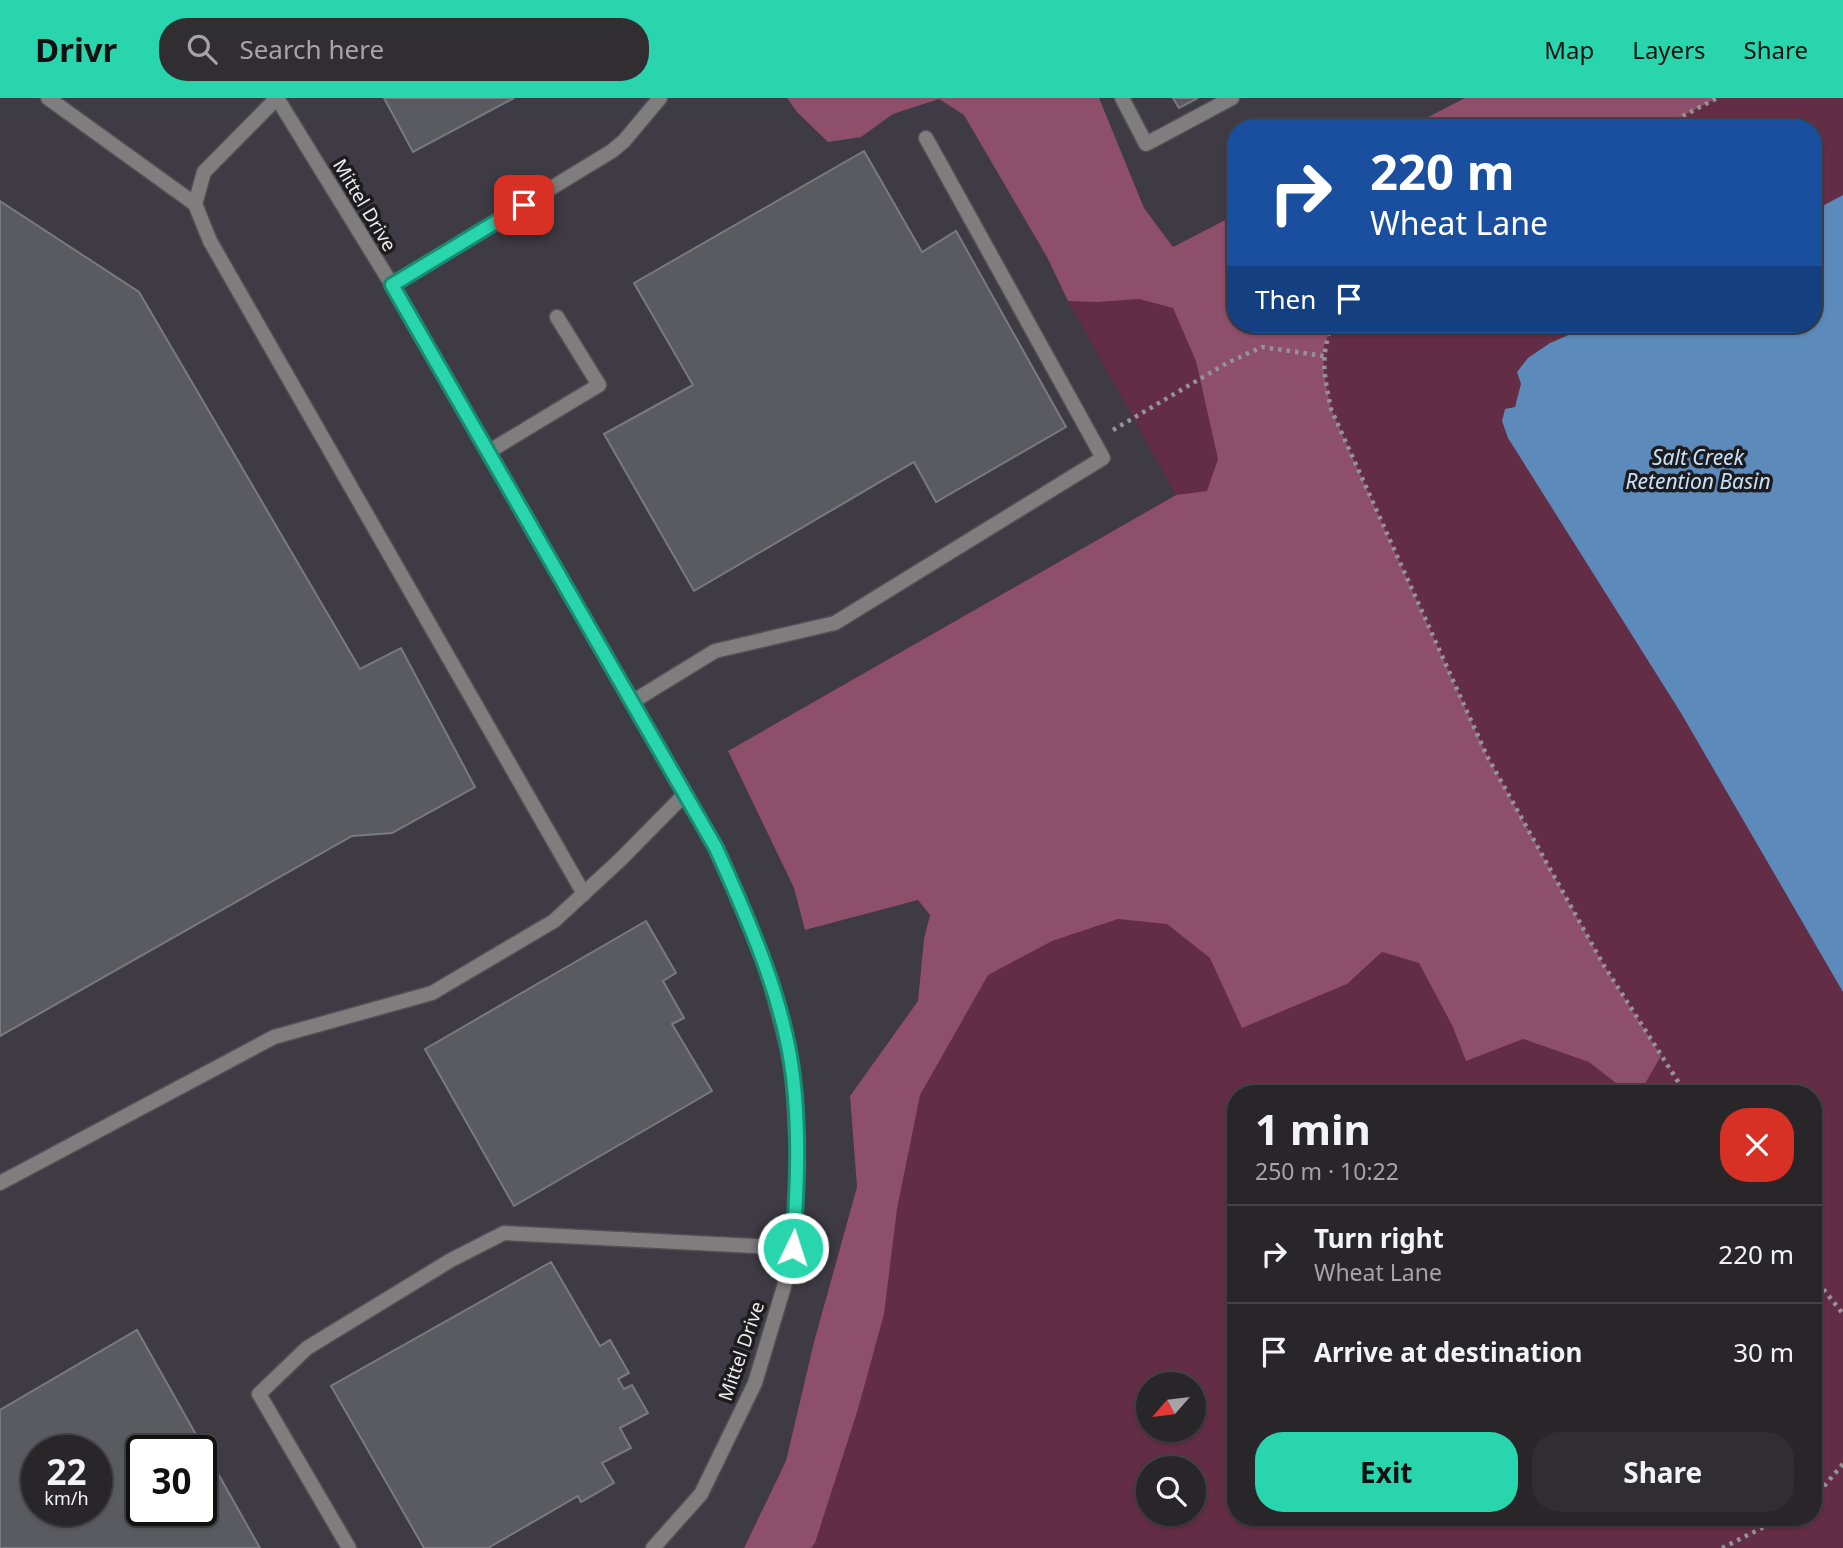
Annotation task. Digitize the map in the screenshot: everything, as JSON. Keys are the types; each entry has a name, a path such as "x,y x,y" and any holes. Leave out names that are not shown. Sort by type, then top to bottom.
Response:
{"street":[{"path":"48,98 195,204 210,241 584,894"},
{"path":"195,204 204,172 277,98"},
{"name":"Mittel Drive","path":"277,98 392,285 716,848 768,973 789,1050 798,1169 792,1260 755,1383 701,1494 653,1548"},
{"path":"392,285 612,151 624,141 660,98"},
{"path":"1122,98 1146,144 1232,98"},
{"path":"632,702 715,651 835,623 1103,458 926,138"},
{"path":"488,452 599,384 557,317"},
{"path":"0,1183 274,1037 432,993 554,921 685,794"},
{"path":"349,1548 259,1394 307,1348 451,1260 504,1233 793,1248"}],"path":[{"path":"1677,119 1717,98"},
{"path":"1329,333 1324,349 1324,375 1331,409 1488,756 1603,964 1680,1085"},
{"path":"1131,419 1227,363 1262,347 1324,356"},
{"path":"1822,1287 1843,1314"},
{"path":"1822,1488 1843,1464"},
{"path":"1722,1548 1766,1526"}],"shaded area":[{"path":"0,98 1465,98 1424,119 1227,119 1227,219 1068,301 1176,495 728,751 794,888 805,930 919,900 930,915 924,939 918,1001 850,1096 857,1187 814,1342 786,1461 744,1548 0,1548"},
{"path":"787,98 1099,98 1144,208 1173,247 1227,219 1227,333 1329,333 1323,349 1324,375 1331,409 1487,756 1603,964 1661,1056 1644,1085 1618,1085 1589,1062 1523,1039 1466,1061 1453,1027 1419,963 1382,952 1347,984 1242,1028 1210,958 1167,924 1118,919 1052,941 988,975 920,1095 897,1209 884,1314 858,1409 815,1543 811,1548 744,1548 786,1461 814,1342 857,1187 850,1096 918,1001 924,939 930,915 918,900 805,930 794,888 728,751 1176,495 1207,491 1218,459 1196,361 1173,308 1139,299 1068,301 1047,257 964,115 939,99 893,114 861,137 828,142 797,112"},
{"path":"1465,98 1843,98 1843,1548 744,1548 786,1461 814,1342 857,1187 850,1096 918,1001 924,939 930,915 918,900 805,930 794,888 728,751 1176,495 1068,301 1227,219 1227,333 1822,333 1822,119 1424,119"},
{"path":"1465,98 1717,98 1677,119 1424,119"}],"water":[{"name":"Salt Creek Retention Basin","path":"1843,195 1843,992 1681,713 1508,438 1502,421 1505,409 1515,407 1521,384 1517,372 1528,358 1550,343 1573,333 1822,333 1822,206"}],"building":[{"path":"384,98 514,98 413,152"},
{"path":"1173,98 1198,98 1179,108"},
{"path":"864,151 922,252 956,231 1066,427 936,502 914,462 694,591 604,434 693,385 634,283"},
{"path":"0,201 139,292 360,669 401,648 475,787 392,833 352,836 0,1036"},
{"path":"646,921 676,973 663,981 684,1018 672,1024 712,1091 514,1206 425,1049"},
{"path":"551,1262 600,1346 610,1340 629,1373 618,1379 624,1389 632,1385 648,1413 620,1428 631,1448 602,1463 614,1483 581,1502 578,1496 488,1548 424,1548 331,1386"},
{"path":"137,1330 196,1435 126,1435 126,1526 217,1526 217,1472 260,1548 0,1548 0,1410"}],"route":[{"path":"524,205 392,285 716,848 738,896 768,973 789,1050 798,1169 793,1248"}]}
